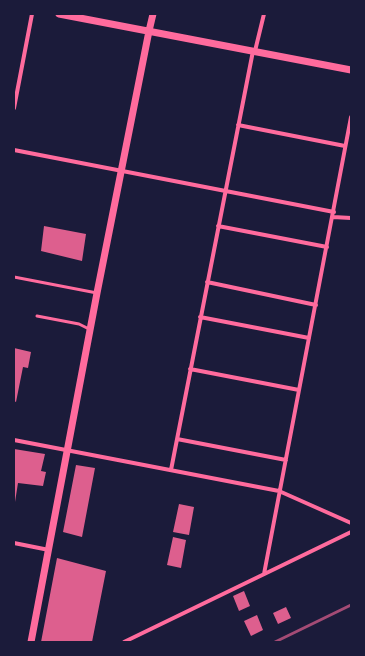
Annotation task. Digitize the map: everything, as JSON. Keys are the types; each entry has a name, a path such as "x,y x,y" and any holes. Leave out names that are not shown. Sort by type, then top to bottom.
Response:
{"street":[{"path":"14,108 32,14"},
{"path":"61,14 351,70"},
{"path":"31,642 90,329 148,31 153,14"},
{"path":"171,470 238,125 254,51 264,14"},
{"path":"264,574 334,214 351,117"},
{"path":"238,125 345,146"},
{"path":"14,150 225,191 351,218"},
{"path":"218,226 327,247"},
{"path":"207,282 316,305"},
{"path":"200,317 309,338"},
{"path":"190,369 299,390"},
{"path":"177,439 286,460"},
{"path":"14,440 280,491 351,523"},
{"path":"124,642 351,532"},
{"path":"14,542 49,550"}],"lane":[{"path":"14,277 97,293"},
{"path":"37,316 79,324 90,329"}],"building":[{"path":"44,226 86,234 82,261 41,251"},
{"path":"14,348 31,352 28,368 23,367 16,402 14,401"},
{"path":"14,449 45,454 41,471 46,472 43,486 18,483 15,502"},
{"path":"76,465 95,468 82,537 63,532"},
{"path":"179,504 194,507 189,535 173,532"},
{"path":"173,537 186,540 181,568 167,565"},
{"path":"57,558 106,571 92,642 41,642"},
{"path":"244,591 250,606 239,611 233,596"},
{"path":"286,607 291,618 278,624 273,613"},
{"path":"257,615 263,630 251,636 244,621"}],"railway":[{"path":"275,642 351,605"}]}
